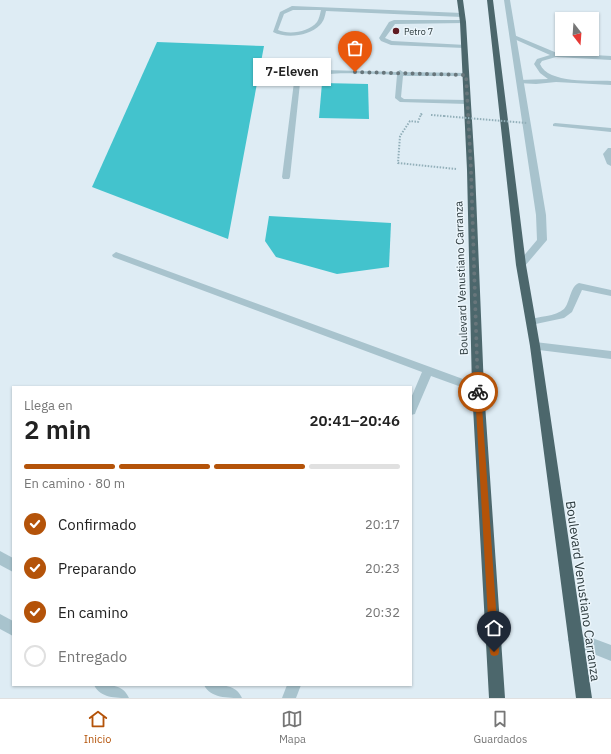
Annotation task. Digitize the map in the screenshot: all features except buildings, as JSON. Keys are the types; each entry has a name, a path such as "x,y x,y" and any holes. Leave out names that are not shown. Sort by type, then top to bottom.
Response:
{"highway":[{"name":"Boulevard Venustiano Carranza","path":"460,0 463,18 471,170 478,389 497,698"},
{"name":"Boulevard Venustiano Carranza","path":"490,0 521,265 535,346 584,698"}],"street":[{"path":"507,0 541,215 542,240 521,265"},
{"path":"514,37 555,55"},
{"path":"555,55 539,60 537,64 538,68 556,80"},
{"path":"574,56 611,58"},
{"path":"520,82 556,80 611,83"},
{"path":"0,558 12,564"},
{"path":"576,640 611,653"},
{"path":"214,686 234,698"}],"lane":[{"path":"324,9 320,21 314,28 287,34 279,34 275,31 282,13 295,8 324,9 463,18"},
{"path":"463,18 394,22 391,23 382,38 390,43 464,46"},
{"path":"286,177 297,82 304,76 325,72 400,72 466,75"},
{"path":"400,72 398,98 402,101 467,102"},
{"path":"555,126 611,130"},
{"path":"611,150 607,154 611,164"},
{"path":"116,255 478,389"},
{"path":"531,322 561,316 569,310 579,286 611,293"},
{"path":"535,346 611,355"},
{"path":"412,409 428,370"},
{"path":"0,621 12,628"},
{"path":"103,686 122,698"},
{"path":"289,698 294,686"}],"path":[{"path":"471,170 398,163 400,136 410,121 418,122 421,114 527,123"}],"way so far":[{"path":"355,72 400,72 466,75 471,170 478,392"}],"place":[{"name":"Petro 7","path":"396,31"},
{"name":"7-Eleven","path":"355,72"}],"route":[{"path":"478,392 494,652"}]}
